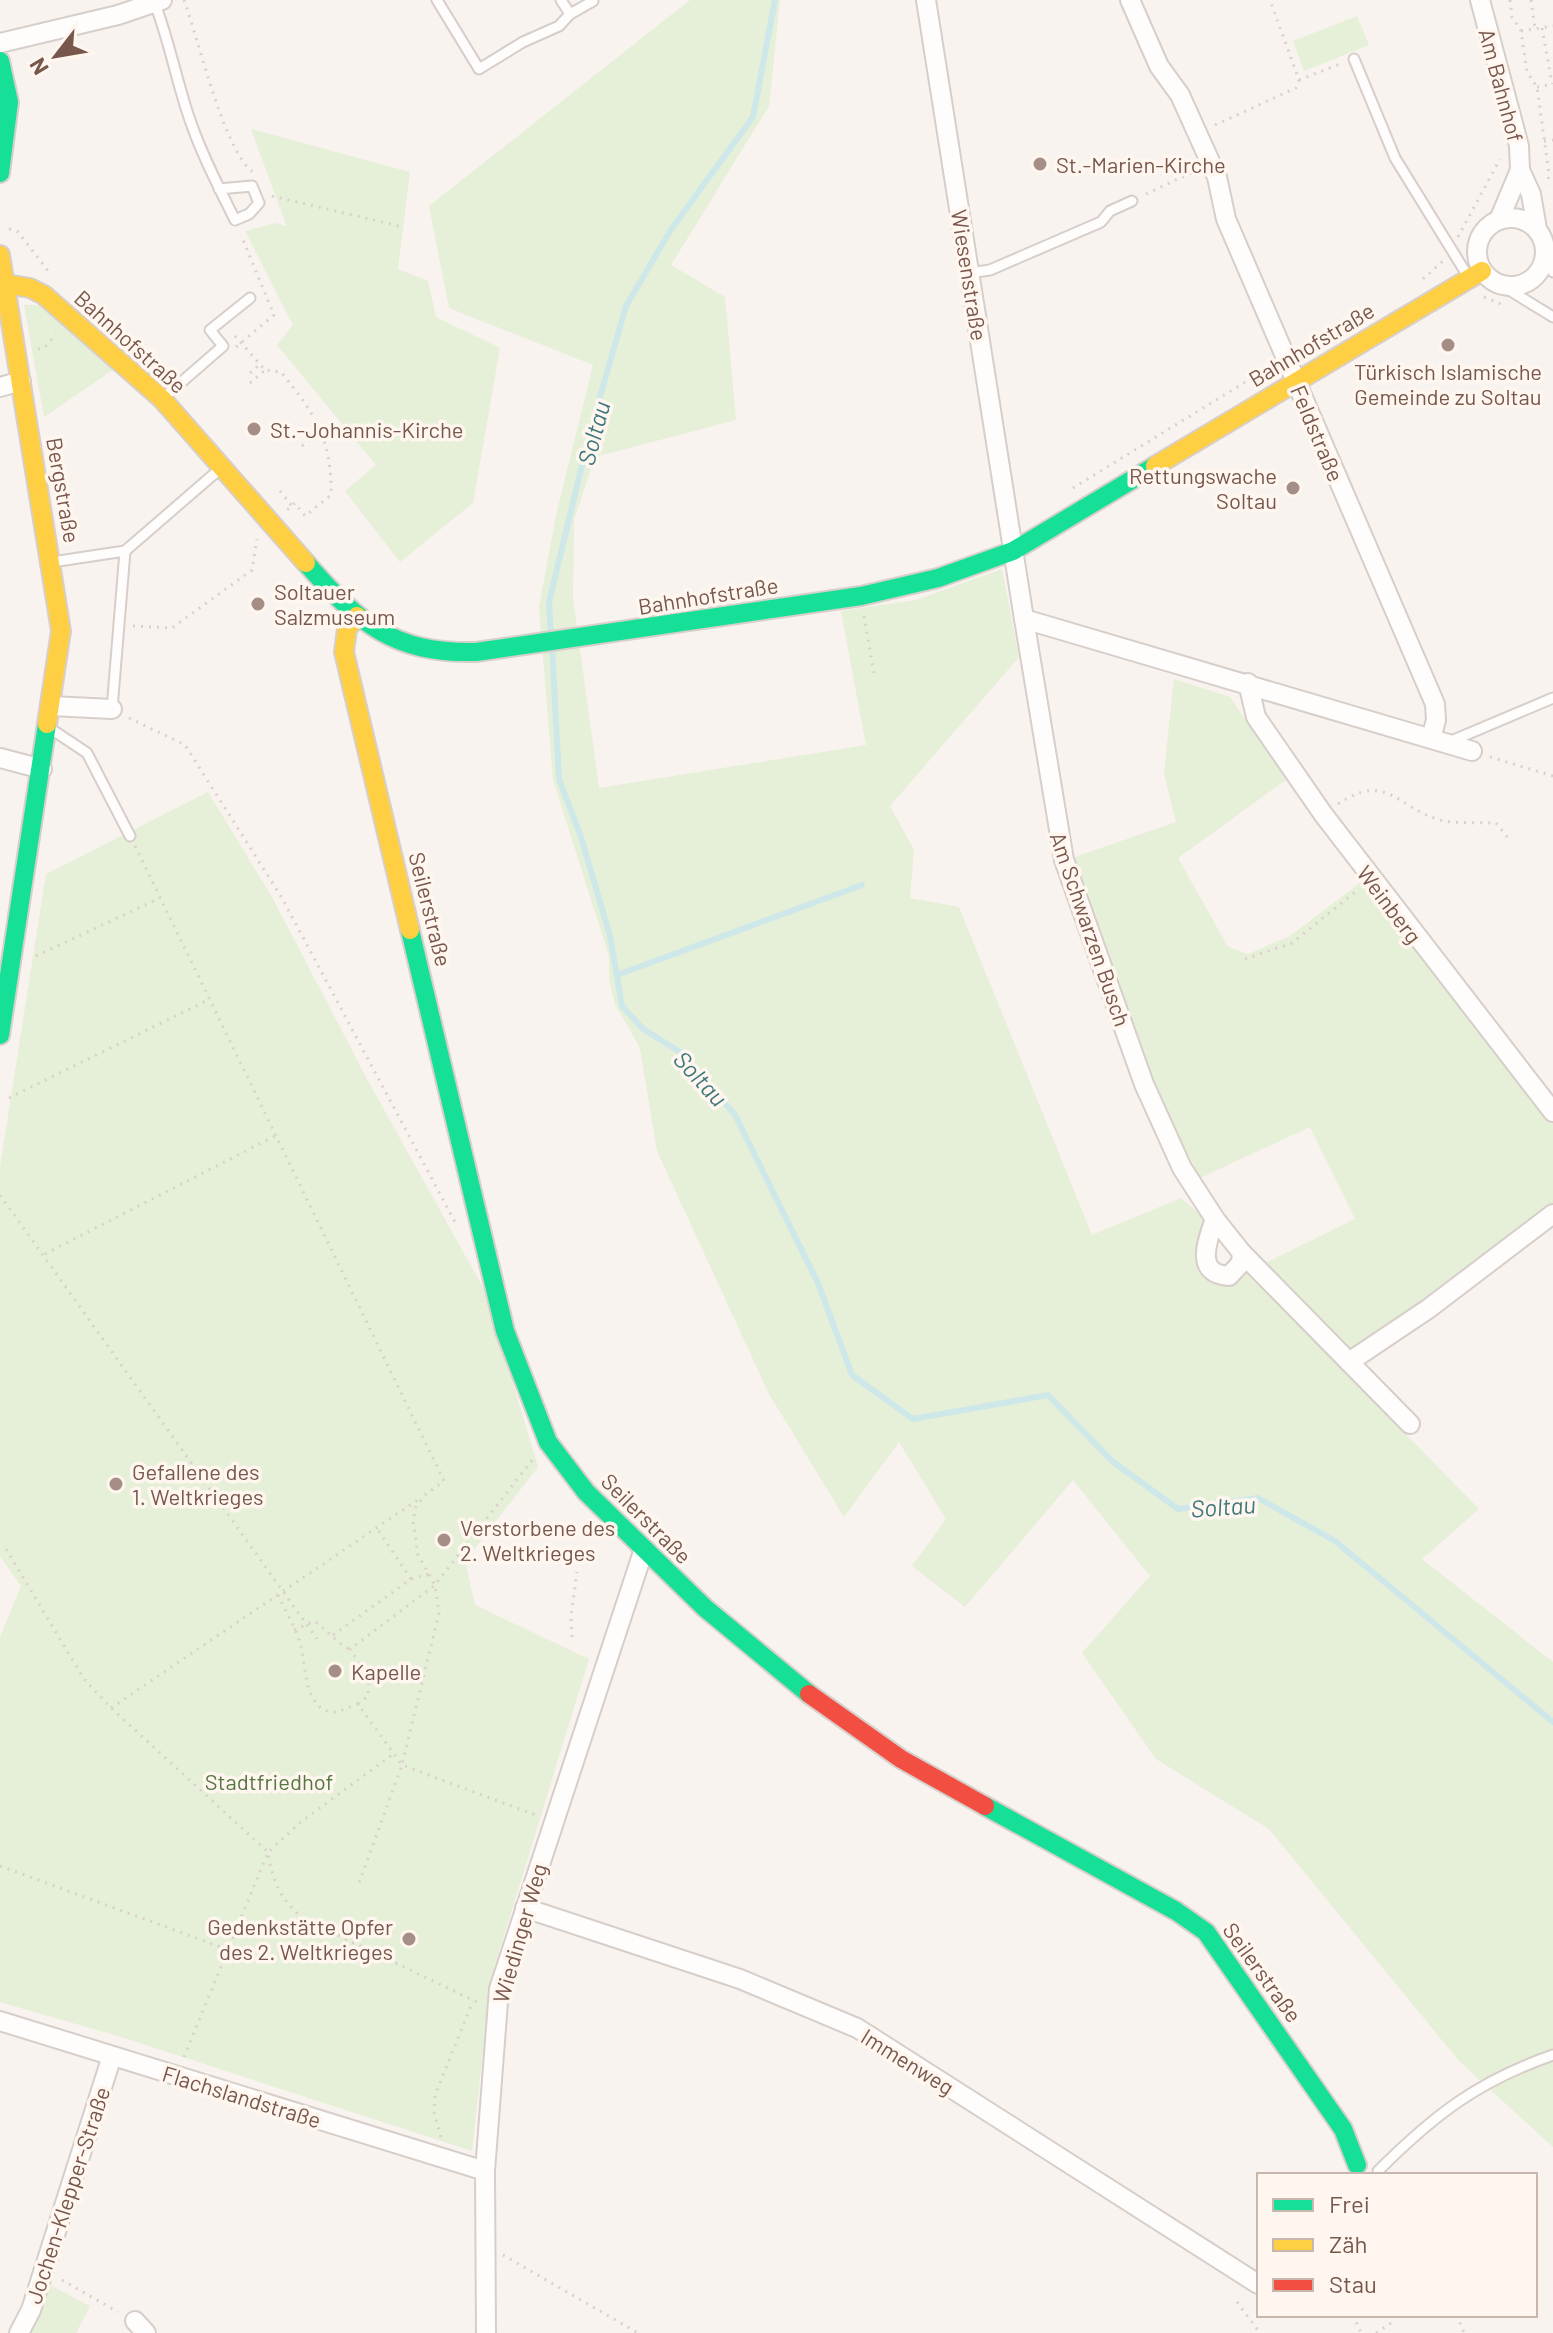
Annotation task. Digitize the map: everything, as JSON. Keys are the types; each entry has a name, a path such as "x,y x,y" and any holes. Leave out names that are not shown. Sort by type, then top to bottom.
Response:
{"street":[{"name":"Wiesenstraße","path":"926,0 1013,551"},
{"name":"Feldstraße","path":"1130,0 1159,66 1180,95 1211,164 1226,219 1435,704 1439,740"},
{"name":"Am Bahnhof","path":"1480,0 1517,132 1520,170 1531,194 1537,229"},
{"path":"0,43 159,2"},
{"path":"0,61 9,102 0,173"},
{"name":"Am Bahnhof","path":"1499,220 1520,170"},
{"path":"1513,218 1537,229 1550,263 1531,281 1517,287 1501,285 1476,274 1479,241 1486,228 1499,220 1513,218"},
{"name":"Bergstraße","path":"0,255 2,283 52,562 61,631 0,1035"},
{"name":"Bahnhofstraße","path":"2,283 30,288 44,295 162,399 224,466 313,572 357,616 396,641 437,653 530,646 861,596 912,588 965,572 1013,551 1476,274"},
{"path":"0,387 21,381"},
{"path":"1013,551 1024,619 1472,751"},
{"name":"Seilerstraße","path":"357,616 347,629 344,652 505,1331 548,1442 586,1492 644,1549 705,1608 806,1692 901,1759 1176,1911 1206,1932 1343,2129 1353,2147 1357,2165"},
{"name":"Am Schwarzen Busch","path":"1024,619 1064,860 1144,1084 1182,1168 1215,1219 1242,1253 1410,1424"},
{"name":"Weinberg","path":"1248,683 1256,717 1323,814 1553,1112"},
{"path":"51,706 112,709"},
{"path":"0,758 42,769"},
{"path":"1349,1362 1428,1309 1553,1214"},
{"path":"1215,1219 1203,1250 1207,1266 1217,1275 1229,1276 1241,1263 1242,1253"},
{"name":"Wiedinger Weg","path":"486,2333 485,2171 496,2008 552,1821 611,1656 644,1549"},
{"name":"Immenweg","path":"525,1908 740,1979 857,2028 1257,2283"},
{"name":"Flachslandstraße","path":"0,2021 485,2171"},
{"name":"Jochen-Klepper-Straße","path":"18,2333 44,2270 112,2056"},
{"path":"0,2329 18,2333"}],"lane":[{"path":"437,0 479,69 523,42 559,26 570,14 593,1"},
{"path":"561,0 570,14"},
{"path":"159,2 192,126 219,189 235,220 249,214 259,203 252,186 219,189"},
{"path":"1354,59 1395,158 1452,250 1476,274"},
{"path":"969,273 990,270 1101,222 1110,211 1132,201"},
{"path":"1501,285 1553,317"},
{"path":"162,399 223,346 210,330 250,298"},
{"path":"52,562 125,551 224,466"},
{"path":"112,709 125,551"},
{"path":"1439,740 1553,698"},
{"path":"48,728 87,753 130,836"},
{"path":"1357,2165 1380,2173 1421,2128 1476,2087 1553,2055"}],"path":[{"path":"184,0 230,138 246,167 254,173"},
{"path":"1197,133 1296,88 1299,80 1270,0"},
{"path":"1510,0 1512,17 1521,31 1527,72 1537,87 1549,174 1546,189"},
{"path":"1531,0 1536,29"},
{"path":"1521,31 1553,26"},
{"path":"1537,87 1553,84 1542,28"},
{"path":"1299,80 1354,59"},
{"path":"1544,141 1553,140"},
{"path":"1410,287 1440,265 1452,250 1502,155"},
{"path":"1547,156 1553,155"},
{"path":"1132,201 1211,164"},
{"path":"268,186 271,205"},
{"path":"272,196 403,227"},
{"path":"243,341 274,315 239,232 249,227"},
{"path":"1483,296 1513,310"},
{"path":"31,350 44,348 63,326"},
{"path":"237,335 265,370 281,372 313,411 322,430 332,470 331,495 305,516 295,503 285,511"},
{"path":"1068,491 1255,376 1287,362"},
{"path":"250,373 260,364"},
{"path":"250,383 265,370"},
{"path":"302,446 322,430"},
{"path":"280,491 292,506"},
{"path":"118,626 172,628 252,570"},
{"path":"861,596 874,673"},
{"path":"112,709 185,745 282,898 460,1231"},
{"path":"1472,751 1553,776"},
{"path":"1323,814 1352,794 1388,790 1425,814 1443,821 1496,823 1508,838"},
{"path":"111,1708 444,1481 130,836"},
{"path":"1245,959 1292,943 1371,879"},
{"path":"37,956 160,898"},
{"path":"9,1098 208,1000"},
{"path":"45,1254 275,1136"},
{"path":"0,1195 317,1639"},
{"path":"350,1649 435,1585 548,1442"},
{"path":"359,1883 402,1765 439,1613 435,1585 418,1555 413,1521 416,1507 425,1495"},
{"path":"376,1527 411,1579"},
{"path":"6,1549 84,1679 111,1708 268,1852 271,1873 279,1892 304,1919 473,2001 496,2008"},
{"path":"572,1637 571,1617 577,1572"},
{"path":"333,1635 411,1579 429,1574"},
{"path":"278,1595 302,1648 307,1685 321,1707 336,1712 358,1704 368,1696 369,1678 350,1649 336,1642 333,1635 314,1621 294,1630"},
{"path":"350,1665 357,1660"},
{"path":"358,1704 402,1765 552,1821"},
{"path":"177,2076 268,1852 302,1821 392,1755"},
{"path":"0,1866 229,1950"},
{"path":"442,2142 434,2112 435,2095 473,2001"},
{"path":"485,2245 638,2333"},
{"path":"44,2270 141,2327"},
{"path":"1237,2302 1260,2333"},
{"path":"1376,2333 1394,2321"}],"green space":[{"path":"690,0 780,0 769,106 671,265 725,297 736,420 595,457 574,520 573,599 599,788 866,745 841,611 916,600 1002,569 1019,657 890,806 914,850 910,898 959,907 1092,1235 1181,1198 1203,1217 1200,1249 1231,1280 1355,1219 1310,1127 1200,1178 1150,1078 1072,858 1176,822 1164,773 1174,679 1230,697 1286,780 1178,858 1228,947 1248,954 1290,936 1361,882 1553,1123 1553,1213 1429,1314 1344,1371 1479,1509 1422,1559 1553,1662 1553,2147 1459,2061 1269,1829 1156,1759 1082,1653 1150,1576 1073,1480 965,1607 912,1566 946,1519 899,1442 844,1517 769,1394 657,1151 640,1048 615,1004 609,980 609,956 553,780 539,607 557,511 593,365 449,308 429,206"},
{"path":"1357,16 1369,45 1304,71 1293,41"},
{"path":"251,129 410,172 398,269 428,281 436,317 500,348 473,503 400,562 345,491 376,465 277,345 293,325 245,231 276,223 287,227"},
{"path":"24,305 42,305 117,367 44,417"},
{"name":"Stadtfriedhof","path":"208,792 272,897 367,1079 486,1293 538,1467 465,1561 475,1605 589,1659 491,1978 472,2151 121,2037 0,2002 0,1637 21,1586 0,1556 0,1167 46,874"},
{"path":"48,2284 90,2306 76,2333 29,2333"}],"waterway":[{"name":"Soltau","path":"551,635 549,602 591,428 626,306 672,228 753,117 775,0"},
{"name":"Soltau","path":"552,646 559,779 581,837 610,936 622,1006 643,1029 685,1055 735,1115 818,1283 852,1375 913,1419 1048,1395 1112,1461 1178,1509 1258,1498 1335,1541 1553,1722"},
{"path":"617,975 862,885"}],"traffic: fast":[{"path":"0,61 9,102 0,173"},
{"path":"306,563 343,602 380,631 422,647 476,652 861,596 938,578 1013,551 1155,466"},
{"path":"0,1035 47,724"},
{"path":"410,930 505,1331 548,1442 586,1492 705,1608 809,1694"},
{"path":"985,1806 1176,1911 1206,1932 1343,2129 1357,2165"}],"traffic: slow":[{"path":"0,255 61,631 47,724"},
{"path":"1155,466 1482,271"},
{"path":"0,283 30,288 44,295 162,399 306,563"},
{"path":"357,616 347,629 344,652 410,930"}],"traffic: jam":[{"path":"809,1694 901,1759 985,1806"}],"place":[{"name":"St.-Marien-Kirche","path":"1040,164"},
{"name":"Türkisch Islamische Gemeinde zu Soltau","path":"1448,345"},
{"name":"St.-Johannis-Kirche","path":"254,429"},
{"name":"Rettungswache Soltau","path":"1293,488"},
{"name":"Soltauer Salzmuseum","path":"258,604"},
{"name":"Gefallene des 1. Weltkrieges","path":"116,1484"},
{"name":"Verstorbene des 2. Weltkrieges","path":"444,1540"},
{"name":"Kapelle","path":"335,1671"},
{"name":"Gedenkstätte Opfer des 2. Weltkrieges","path":"409,1939"}]}
